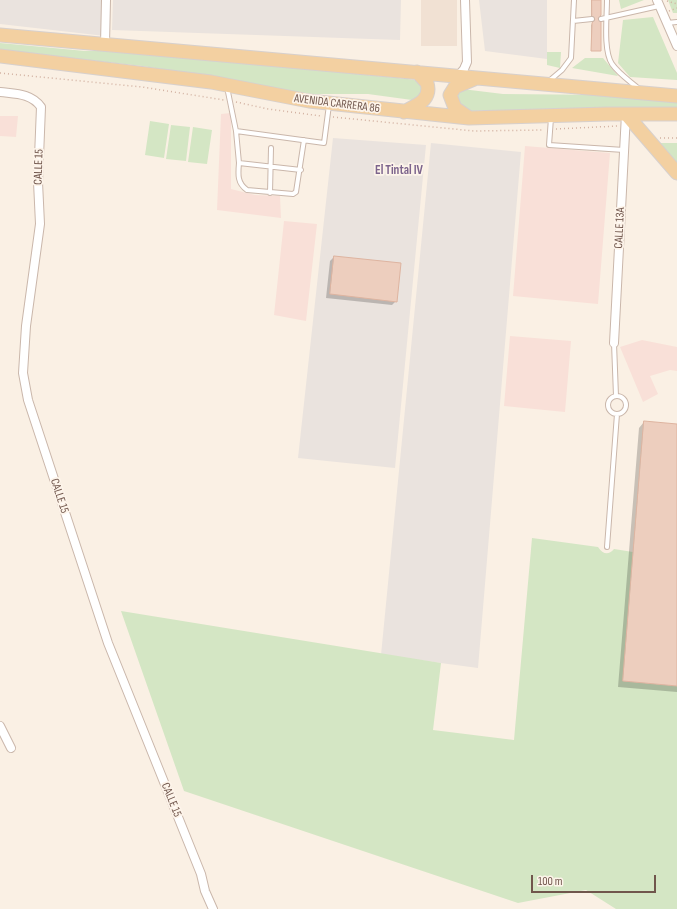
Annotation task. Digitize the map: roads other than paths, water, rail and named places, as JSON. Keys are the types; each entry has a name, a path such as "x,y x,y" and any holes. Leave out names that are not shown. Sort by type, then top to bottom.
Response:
{"main road":[{"path":"5,34 677,96"},
{"name":"AVENIDA CARRERA 86","path":"0,56 227,85 288,98 469,118 677,114"},
{"path":"404,112 424,101 428,96 427,83 417,72"},
{"path":"469,118 455,108 450,95 453,89 460,84 478,78"},
{"path":"626,114 677,173"}],"street":[{"path":"105,44 106,0"},
{"path":"458,76 464,69 467,62 465,0"},
{"path":"659,2 677,46"},
{"name":"CALLE 15","path":"0,92 24,95 37,102 41,107 38,182 40,224 26,326 23,373 28,400 108,643 213,909"},
{"name":"CALLE 13A","path":"614,343 626,114"},
{"path":"0,726 11,748"}],"lane":[{"path":"545,84 562,70 571,58 574,0"},
{"path":"607,0 607,53 612,64 620,73 644,93"},
{"path":"601,19 659,2"},
{"path":"573,21 592,19"},
{"path":"667,22 677,22"},
{"path":"227,85 236,131 239,163 238,177 242,187 253,192 293,194 296,192 301,170 304,140"},
{"path":"236,131 324,143 329,103"},
{"path":"551,116 550,145 624,150"},
{"path":"270,193 272,148"},
{"path":"239,163 301,170"},
{"path":"614,343 616,396"},
{"path":"616,396 624,399 626,406 622,413 617,414 610,411 608,404 612,397 616,396"},
{"path":"607,546 617,414"}],"district":[{"name":"El Tintal IV","path":"399,171"}]}
